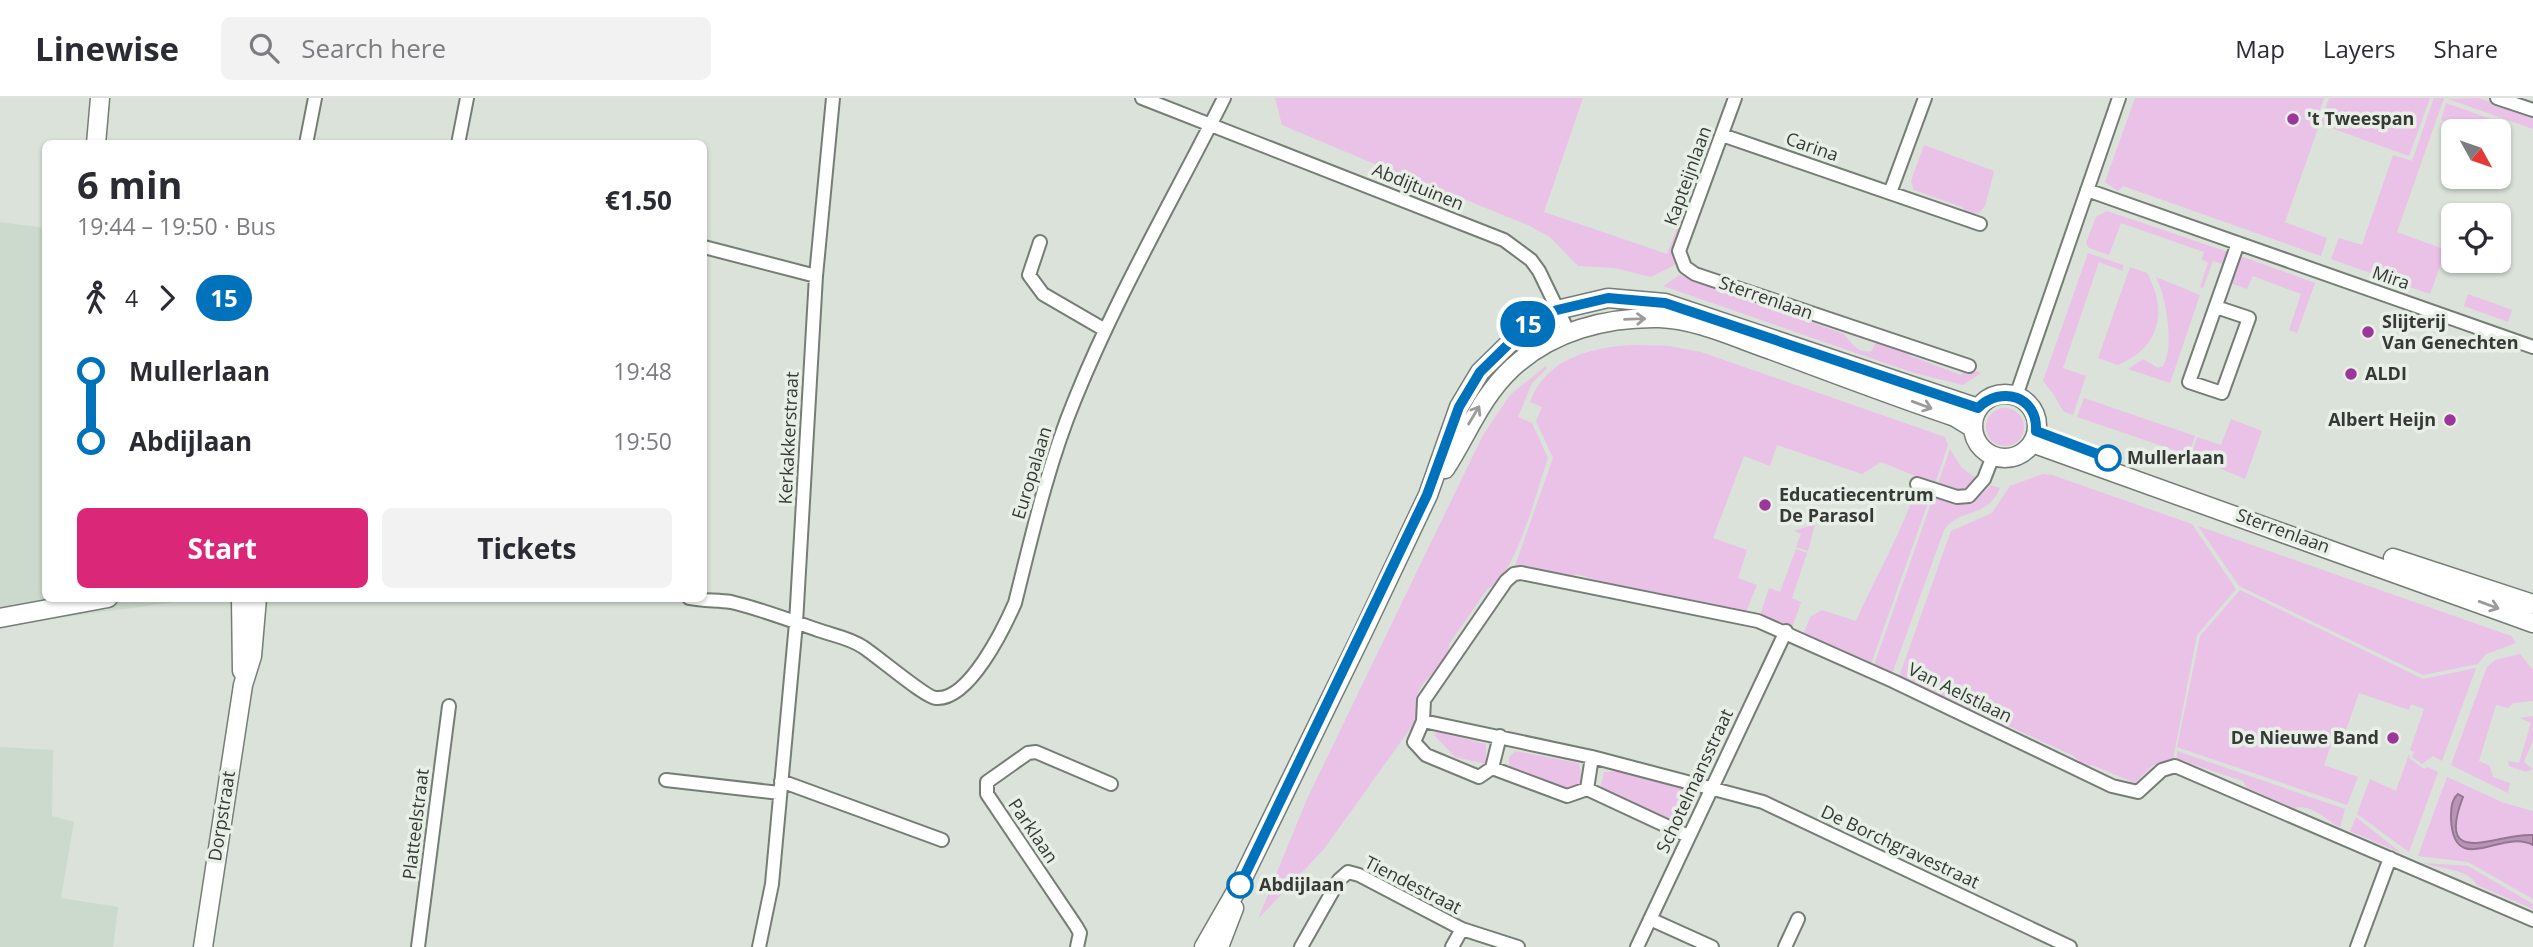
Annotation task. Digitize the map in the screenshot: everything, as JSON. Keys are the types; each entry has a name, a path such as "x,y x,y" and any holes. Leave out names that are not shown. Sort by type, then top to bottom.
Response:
{"street":[{"path":"96,140 100,98"},
{"path":"307,140 316,98"},
{"path":"459,140 467,98"},
{"name":"Kerkakkerstraat","path":"759,947 772,884 796,623 816,276 833,98"},
{"name":"Abdijtuinen","path":"1142,98 1504,240 1531,260 1569,332"},
{"name":"Europalaan","path":"707,600 727,602 859,644 897,669 924,694 936,698 949,696 960,688 997,642 1015,603 1056,452 1105,330 1224,98"},
{"name":"Kapteijnlaan","path":"1685,267 1679,251 1735,98"},
{"path":"1890,193 1925,98"},
{"path":"2016,396 2119,98"},
{"path":"2497,98 2533,110"},
{"name":"Carina","path":"1722,135 1980,224"},
{"name":"Mira","path":"2087,190 2533,346"},
{"path":"1040,242 1030,275 1036,285 1043,293 1105,330"},
{"path":"2216,307 2249,318 2222,393 2189,382 2238,243"},
{"path":"707,248 816,276"},
{"name":"Sterrenlaan","path":"1685,267 1695,274 1969,366"},
{"name":"Sterrenlaan","path":"1557,310 1608,298 1665,303 1978,408"},
{"path":"1427,495 1459,407 1480,372 1531,322 1557,310"},
{"path":"1204,947 1239,886 1427,495 1489,392 1513,367 1544,344 1569,332 1623,320 1662,318 1728,335 1955,417 1973,428"},
{"path":"1995,396 2016,396 2032,410 2034,437 2015,456 1993,456 1977,442 1973,428 1978,408 1995,396"},
{"name":"Sterrenlaan","path":"2034,437 2533,604"},
{"name":"Sterrenlaan","path":"2034,437 2533,623"},
{"path":"1917,484 1957,497 1969,496 1984,479 1993,456"},
{"name":"Van Aelstlaan","path":"1423,721 1424,701 1514,573 1641,599 1653,598 1758,621 1786,631 2112,786 2138,792 2162,770 2175,766 2533,920"},
{"path":"0,618 43,612 76,602"},
{"name":"Dorpstraat","path":"241,602 243,685"},
{"name":"Dorpstraat","path":"203,947 243,685 252,656 257,602"},
{"name":"Schotelmansstraat","path":"1637,947 1786,631"},
{"name":"Platteelstraat","path":"418,947 449,706"},
{"path":"1423,721 1414,742 1416,748 1426,755 1479,777 1492,768 1500,736"},
{"name":"De Borchgravestraat","path":"1423,721 1592,757 1712,786 1763,802 2070,947"},
{"name":"Parklaan","path":"1077,947 1080,933 988,794 986,782 1028,753 1036,752 1111,784"},
{"path":"1587,789 1592,757"},
{"path":"1492,768 1567,796 1587,789 1688,836"},
{"path":"666,780 781,787 837,800 942,840"},
{"path":"2357,947 2390,858"},
{"name":"Tiendestraat","path":"1301,947 1339,880 1348,872 1462,929 1518,947"},
{"path":"1219,947 1234,912 1239,886"},
{"path":"1650,919 1712,947"},
{"path":"1786,947 1798,919"},
{"path":"1451,947 1462,929"}],"shaded area":[{"path":"1275,98 1583,98 1544,212 1667,254 1677,228 1682,230 1674,255 1675,265 1651,277 1615,268 1578,266 1550,237 1528,225 1424,183 1390,176 1377,165 1282,125"},
{"path":"2135,98 2324,98 2314,126 2318,128 2285,222 2327,238 2321,256 2123,186 2118,191 2105,182"},
{"path":"2329,98 2430,98 2409,156 2320,124"},
{"path":"2434,98 2444,98 2397,232 2441,248 2441,264 2430,294 2331,259 2339,238 2362,245 2393,155 2412,161"},
{"path":"2478,98 2533,117 2533,129 2511,119 2448,99"},
{"path":"2446,103 2491,119 2441,119"},
{"path":"1924,145 1994,171 1985,206 1979,213 1966,215 1962,207 1914,190 1911,181"},
{"path":"2107,211 2228,252 2223,264 2213,261 2203,288 2200,287 2208,263 2202,259 2204,252 2121,223 2109,255 2089,248 2086,243 2096,217"},
{"path":"0,222 42,228 42,602 175,602 0,626"},
{"path":"2088,253 2123,265 2123,271 2099,262 2063,368 2086,376 2073,415 2063,411 2043,381"},
{"path":"2240,256 2315,283 2297,333 2289,330 2301,294 2253,276 2247,289 2230,283"},
{"path":"2130,267 2147,273 2154,287 2158,314 2156,327 2143,349 2118,365 2098,358"},
{"path":"1680,275 1844,334 1862,351 1872,351 1876,341 1906,350 1910,356 1961,375 1967,368 1981,373 1963,385 1911,372 1663,286"},
{"path":"2156,277 2200,295 2170,383 2128,369 2143,359 2158,368 2163,366 2167,357 2168,322"},
{"path":"2468,294 2512,310 2508,322 2464,306"},
{"path":"1633,345 1669,346 1701,352 1945,437 1948,445 1935,484 1881,462 1862,474 1777,445 1770,466 1744,456 1713,538 1747,550 1738,578 1757,585 1746,612 1649,591 1645,594 1576,574 1569,578 1515,566 1553,458 1536,421 1542,407 1530,402 1537,387 1547,375 1571,358 1601,349"},
{"path":"1546,366 1532,383 1518,417 1532,423 1548,458 1524,530 1507,568 1498,581 1488,588 1449,644 1443,663 1423,685 1416,705 1417,719 1324,849 1258,919 1307,799 1483,435 1510,395"},
{"path":"2084,398 2195,436 2189,455 2077,417"},
{"path":"2005,408 2018,414 2024,427 2018,440 2005,446 1992,440 1986,427 1992,414"},
{"path":"2231,419 2262,431 2245,479 2191,456 2197,437 2221,445"},
{"path":"1950,449 1961,467 1977,479 1963,489 1938,484"},
{"path":"2043,474 2192,524 2236,589 2197,635 2173,759 2153,765 2135,783 2092,765 2084,766 2074,756 2006,725 1999,727 1899,677 1951,531 1992,513 2010,486"},
{"path":"1991,485 2000,488 1995,498 1981,509 1950,523 1944,530 1892,674 1874,665 1934,495 1958,501 1972,500"},
{"path":"1907,488 1931,494 1871,664 1804,633 1810,617 1822,610 1856,621 1912,500 1900,495"},
{"path":"1815,524 1808,551 1796,547 1801,534 1794,531"},
{"path":"2198,526 2511,636 2516,643 2486,654 2478,664 2423,675 2239,586"},
{"path":"1796,549 1807,553 1792,598 1801,602 1792,628 1760,615 1769,588 1780,592"},
{"path":"2240,590 2423,679 2476,668 2442,761 2433,756 2422,764 2412,757 2414,752 2410,750 2424,709 2411,704 2409,710 2359,693 2341,744 2332,742 2324,765 2358,777 2347,805 2177,747 2200,636"},
{"path":"2520,654 2533,670 2533,701 2513,703 2508,708 2496,705 2479,761 2490,766 2493,777 2510,783 2508,793 2451,765 2487,667 2495,660"},
{"path":"2533,716 2533,740 2524,762 2533,769 2526,772 2509,766 2508,761 2519,763 2531,723 2520,718"},
{"path":"1437,732 1486,744 1486,764 1455,757 1434,735"},
{"path":"0,747 53,750 52,816 74,822 61,898 118,907 113,947 0,947"},
{"path":"1515,751 1578,763 1580,784 1574,794 1516,774 1509,768 1509,757"},
{"path":"2177,751 2345,809 2340,827 2313,810 2294,808 2247,788 2243,781 2177,759"},
{"path":"2409,754 2409,758 2424,769 2427,767 2438,772 2409,852 2357,814 2370,779 2396,791"},
{"path":"1621,771 1691,787 1696,792 1684,821 1679,823 1600,790 1604,772"},
{"path":"2447,777 2504,803 2533,811 2533,835 2475,845 2461,840 2459,835 2457,815 2462,800 2456,794 2451,814 2457,840 2465,847 2486,848 2510,842 2533,845 2533,899 2468,862 2418,856"},
{"path":"2458,794 2463,797 2456,820 2457,834 2463,841 2474,843 2533,835 2533,845 2521,841 2470,849 2461,846 2454,837 2451,819 2451,809"},
{"path":"2356,817 2401,853 2350,831"},
{"path":"2423,863 2468,866 2533,904 2533,909 2477,885 2473,879 2460,872"}],"bus line":[{"name":"15","path":"1240,885 1427,495 1459,407 1480,372 1509,340 1531,322 1557,310 1608,298 1665,303 1978,408 1995,396 2016,396 2032,410 2036,431 2108,458"}],"place":[{"name":"'t Tweespan","path":"2293,119"},
{"name":"Slijterij Van Genechten","path":"2368,332"},
{"name":"ALDI","path":"2351,374"},
{"name":"Albert Heijn","path":"2450,420"},
{"name":"Mullerlaan","path":"2108,458"},
{"name":"Educatiecentrum De Parasol","path":"1765,505"},
{"name":"De Nieuwe Band","path":"2393,738"},
{"name":"Abdijlaan","path":"1240,885"}]}
